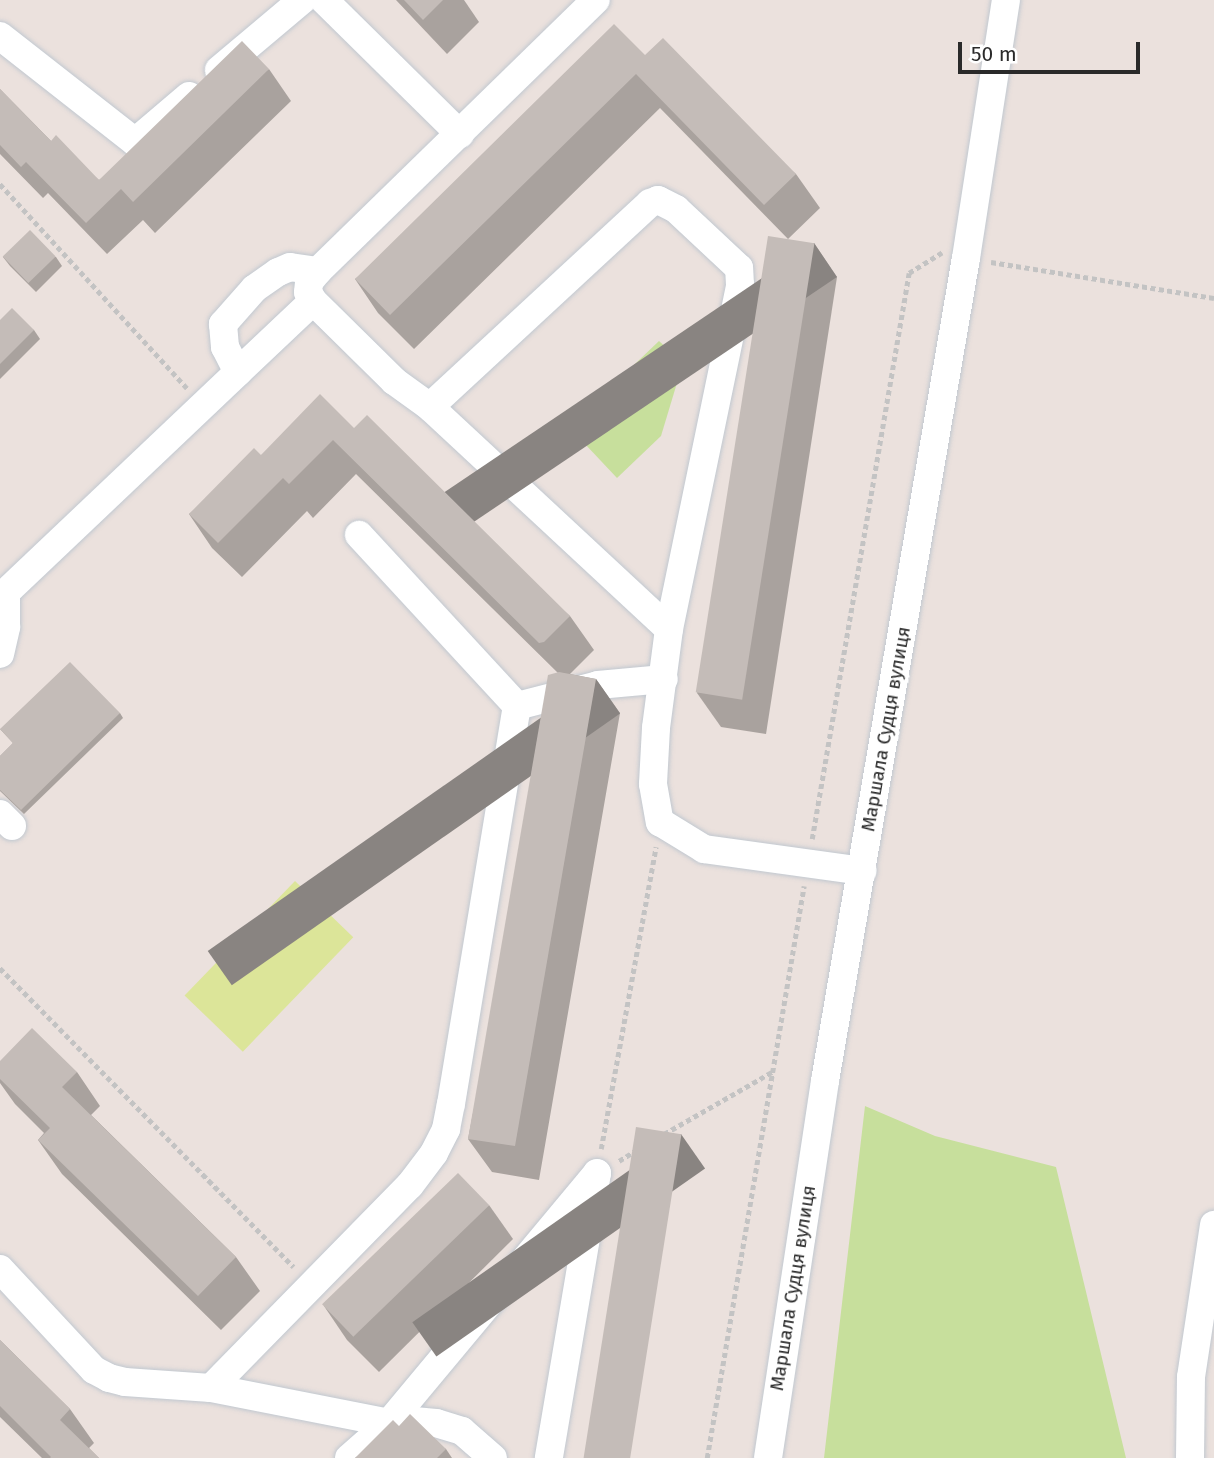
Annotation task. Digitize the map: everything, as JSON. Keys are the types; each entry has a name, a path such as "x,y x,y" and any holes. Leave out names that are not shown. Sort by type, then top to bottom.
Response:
{"street":[{"path":"0,36 135,142 302,0"},
{"path":"324,0 460,134"},
{"path":"596,0 318,271 309,282 308,292 313,301 394,381 430,407 669,629"},
{"name":"Маршала Судця вулиця","path":"768,1458 825,1081 966,258 1006,0"},
{"path":"430,407 650,203 658,200 676,209 730,257 739,268 740,285 669,629 656,728 653,784 660,822 704,849 862,870"},
{"path":"239,372 225,347 223,324 254,289 278,271 290,267 318,271"},
{"path":"1,661 3,595 313,301"},
{"path":"359,535 517,706"},
{"path":"517,706 598,685 664,679"},
{"path":"211,1388 410,1185 434,1153 446,1129 517,706"},
{"path":"349,1458 388,1423 597,1173"},
{"path":"549,1458 597,1173"},
{"path":"1190,1458 1191,1377 1214,1225"},
{"path":"0,1269 94,1370 125,1382 211,1388 388,1423 436,1423 462,1431 493,1458"}],"path":[{"path":"0,184 204,406"},
{"path":"597,1173 660,822"},
{"path":"0,968 312,1285"},
{"path":"655,1140 772,1072"},
{"path":"597,1173 643,1146"}],"green space":[{"path":"659,341 683,363 661,436 617,478 569,427"},
{"path":"295,881 353,937 243,1052 185,995"},
{"path":"865,1106 935,1136 1056,1167 1126,1458 824,1458"}],"building":[{"path":"404,0 443,0 423,20"},
{"path":"614,24 645,55 663,38 796,174 764,205 636,74 390,315 355,279"},
{"path":"242,41 269,69 133,202 121,189 86,223 26,162 21,167 0,145 0,89 51,141 56,135 99,180"},
{"path":"30,230 56,257 28,283 3,256"},
{"path":"768,236 814,243 742,700 696,692"},
{"path":"12,308 34,330 0,364 0,320"},
{"path":"320,394 354,428 367,415 570,616 544,642 539,643 333,440 289,484 283,478 218,543 189,514 254,448 261,455"},
{"path":"70,662 120,713 21,810 0,790 0,756 13,743 0,729"},
{"path":"559,672 596,679 515,1146 468,1139 548,675"},
{"path":"32,1028 77,1072 62,1087 236,1257 198,1296 38,1140 50,1128 0,1079 0,1061"},
{"path":"636,1127 681,1134 630,1458 584,1458"},
{"path":"458,1173 489,1205 353,1337 322,1304"},
{"path":"0,1340 70,1409 60,1420 99,1458 50,1458 0,1406"},
{"path":"410,1414 446,1449 437,1458 355,1458 393,1420 399,1426"}]}
